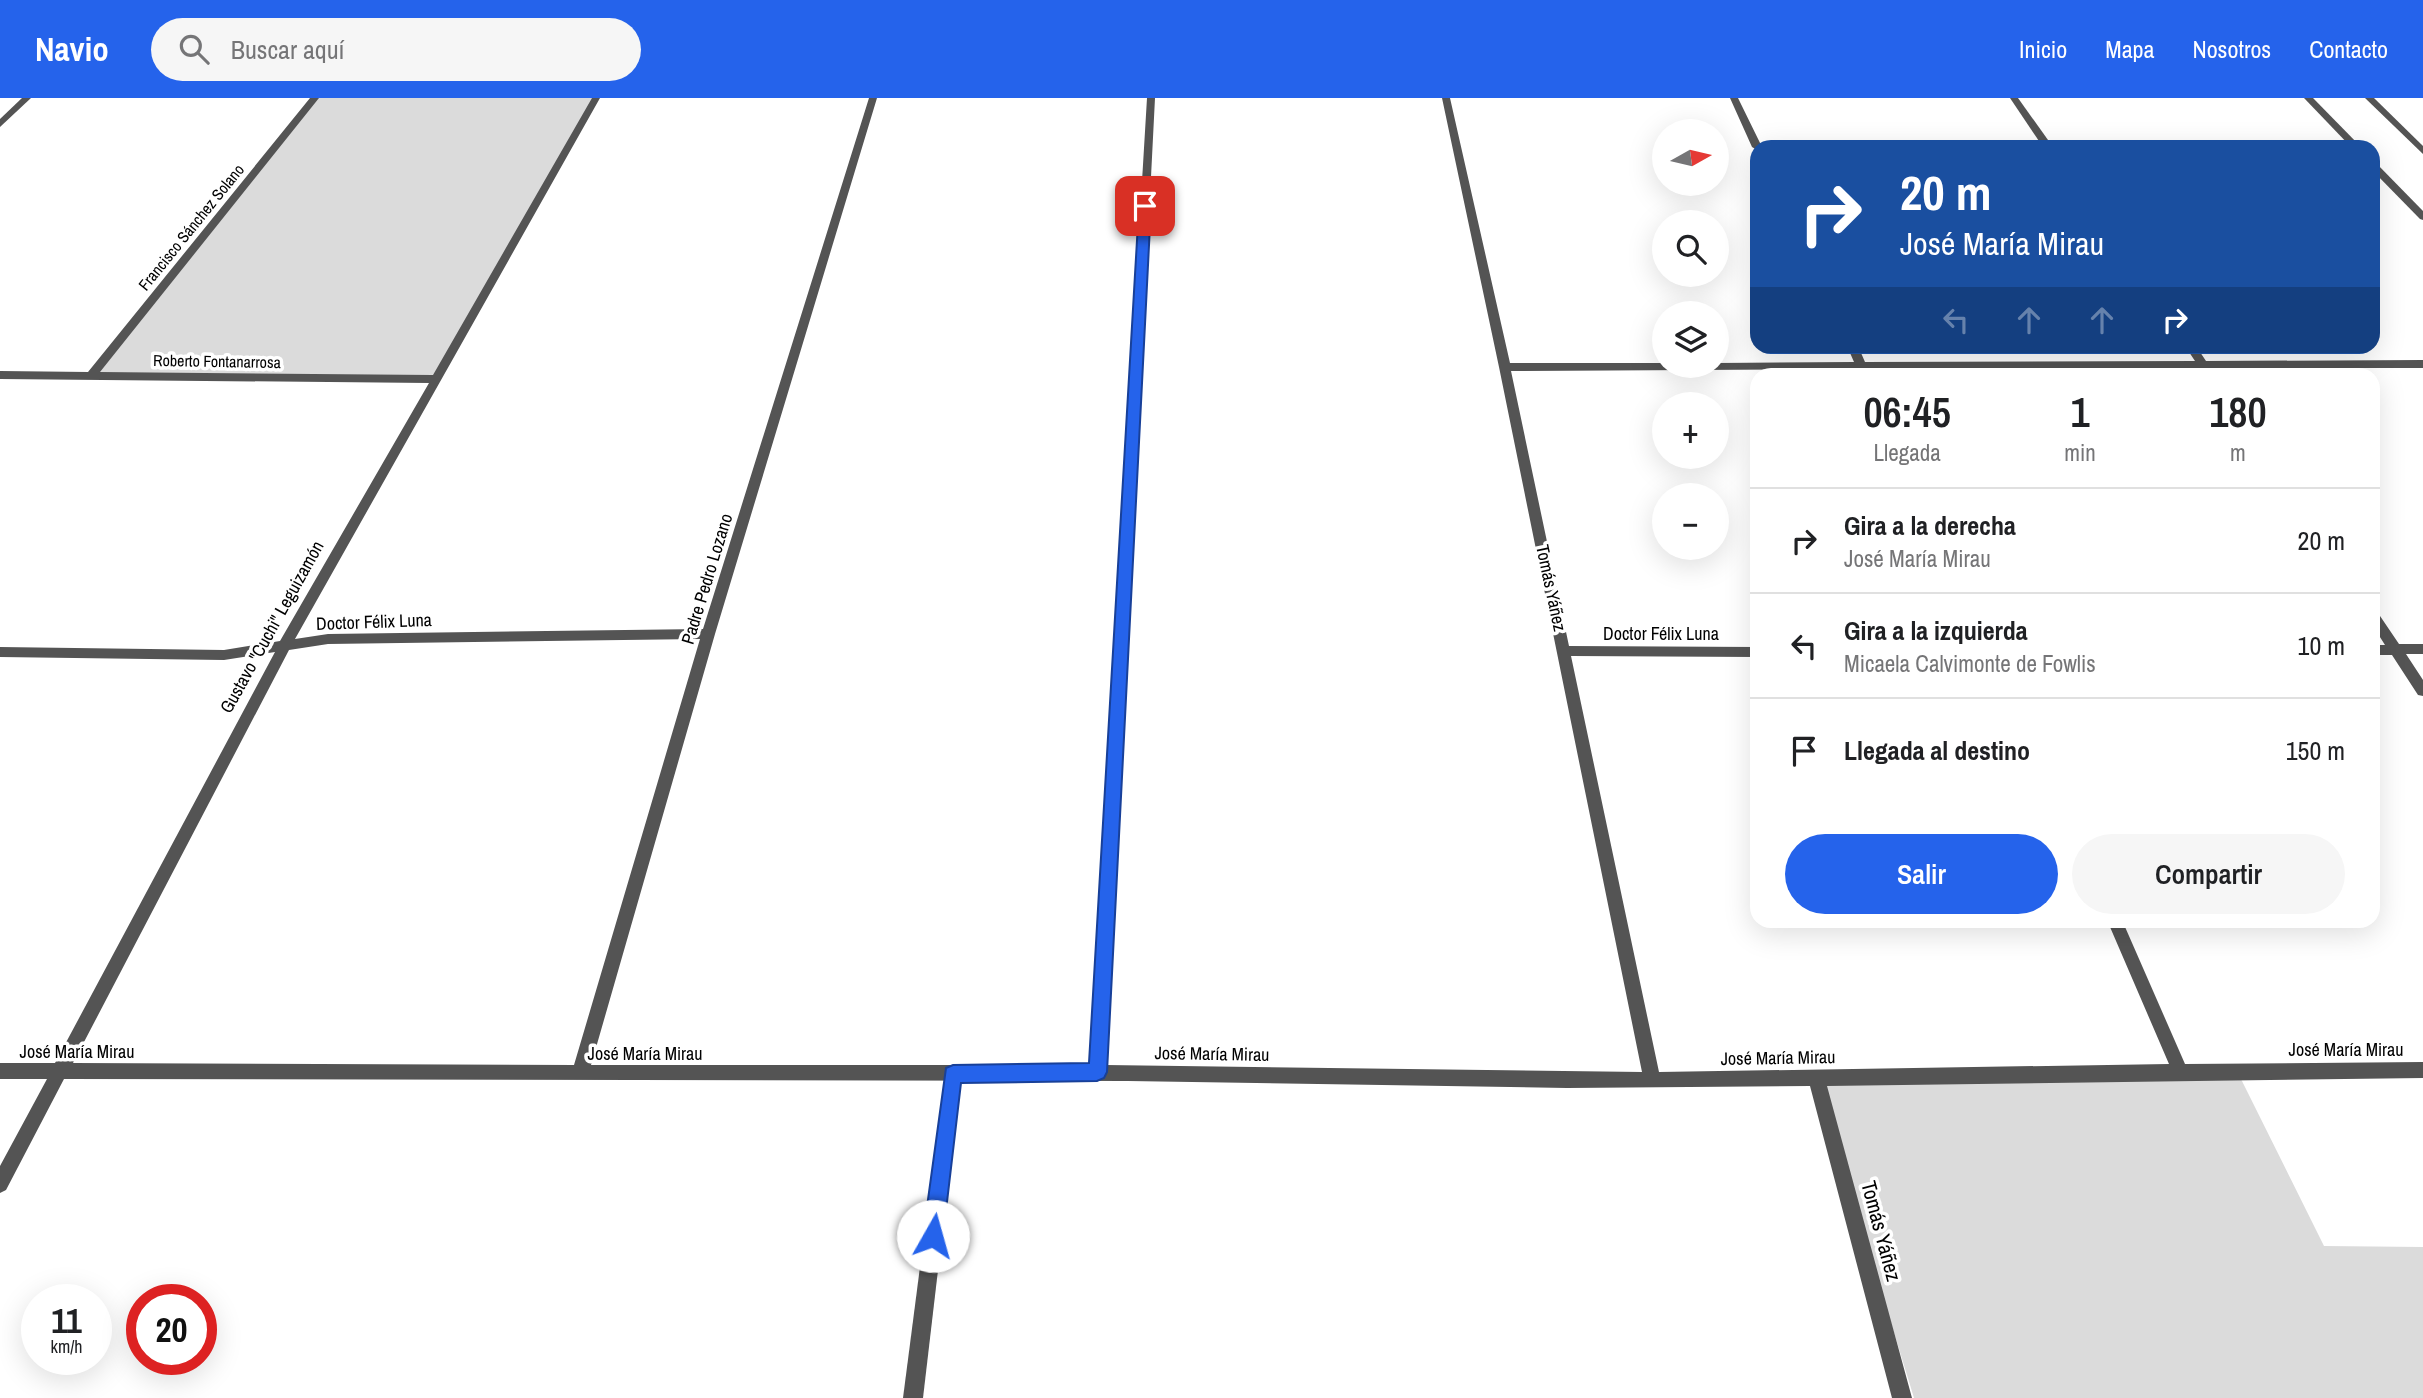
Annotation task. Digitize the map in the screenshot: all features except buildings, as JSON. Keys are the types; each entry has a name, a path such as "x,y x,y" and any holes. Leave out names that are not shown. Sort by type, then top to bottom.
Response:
{"street":[{"path":"0,124 27,98"},
{"name":"Francisco Sánchez Solano","path":"92,375 315,98"},
{"name":"Gustavo \"Cuchi\" Leguizamón","path":"0,1184 57,1071 285,645 433,379 596,98"},
{"name":"Padre Pedro Lozano","path":"580,1073 708,634 873,98"},
{"path":"1097,1072 1151,98"},
{"name":"Tomás Yáñez","path":"1446,98 1505,366 1652,1080"},
{"path":"1734,98 1754,140"},
{"path":"2014,98 2044,140"},
{"path":"2308,98 2349,140"},
{"path":"2369,98 2423,151"},
{"path":"2380,172 2423,217"},
{"path":"2278,368 2423,364"},
{"path":"1505,366 1750,369"},
{"name":"Roberto Fontanarrosa","path":"0,375 433,379"},
{"path":"2380,626 2423,691"},
{"name":"Doctor Félix Luna","path":"0,652 224,655 328,639 708,634"},
{"path":"2380,650 2423,649"},
{"name":"Doctor Félix Luna","path":"1564,650 1750,652"},
{"path":"2118,928 2180,1070"},
{"name":"José María Mirau","path":"0,1071 953,1074 1097,1072 1652,1080 2180,1070 2423,1070"},
{"path":"913,1398 953,1074"},
{"name":"Tomás Yáñez","path":"1816,1077 1902,1398"}],"shaded area":[{"path":"315,98 596,98 433,379 92,375"},
{"path":"2236,1069 2324,1246 2423,1247 2423,1398 1914,1398 1816,1077"}],"route":[{"path":"933,1236 953,1074 1097,1072 1145,206"}]}
